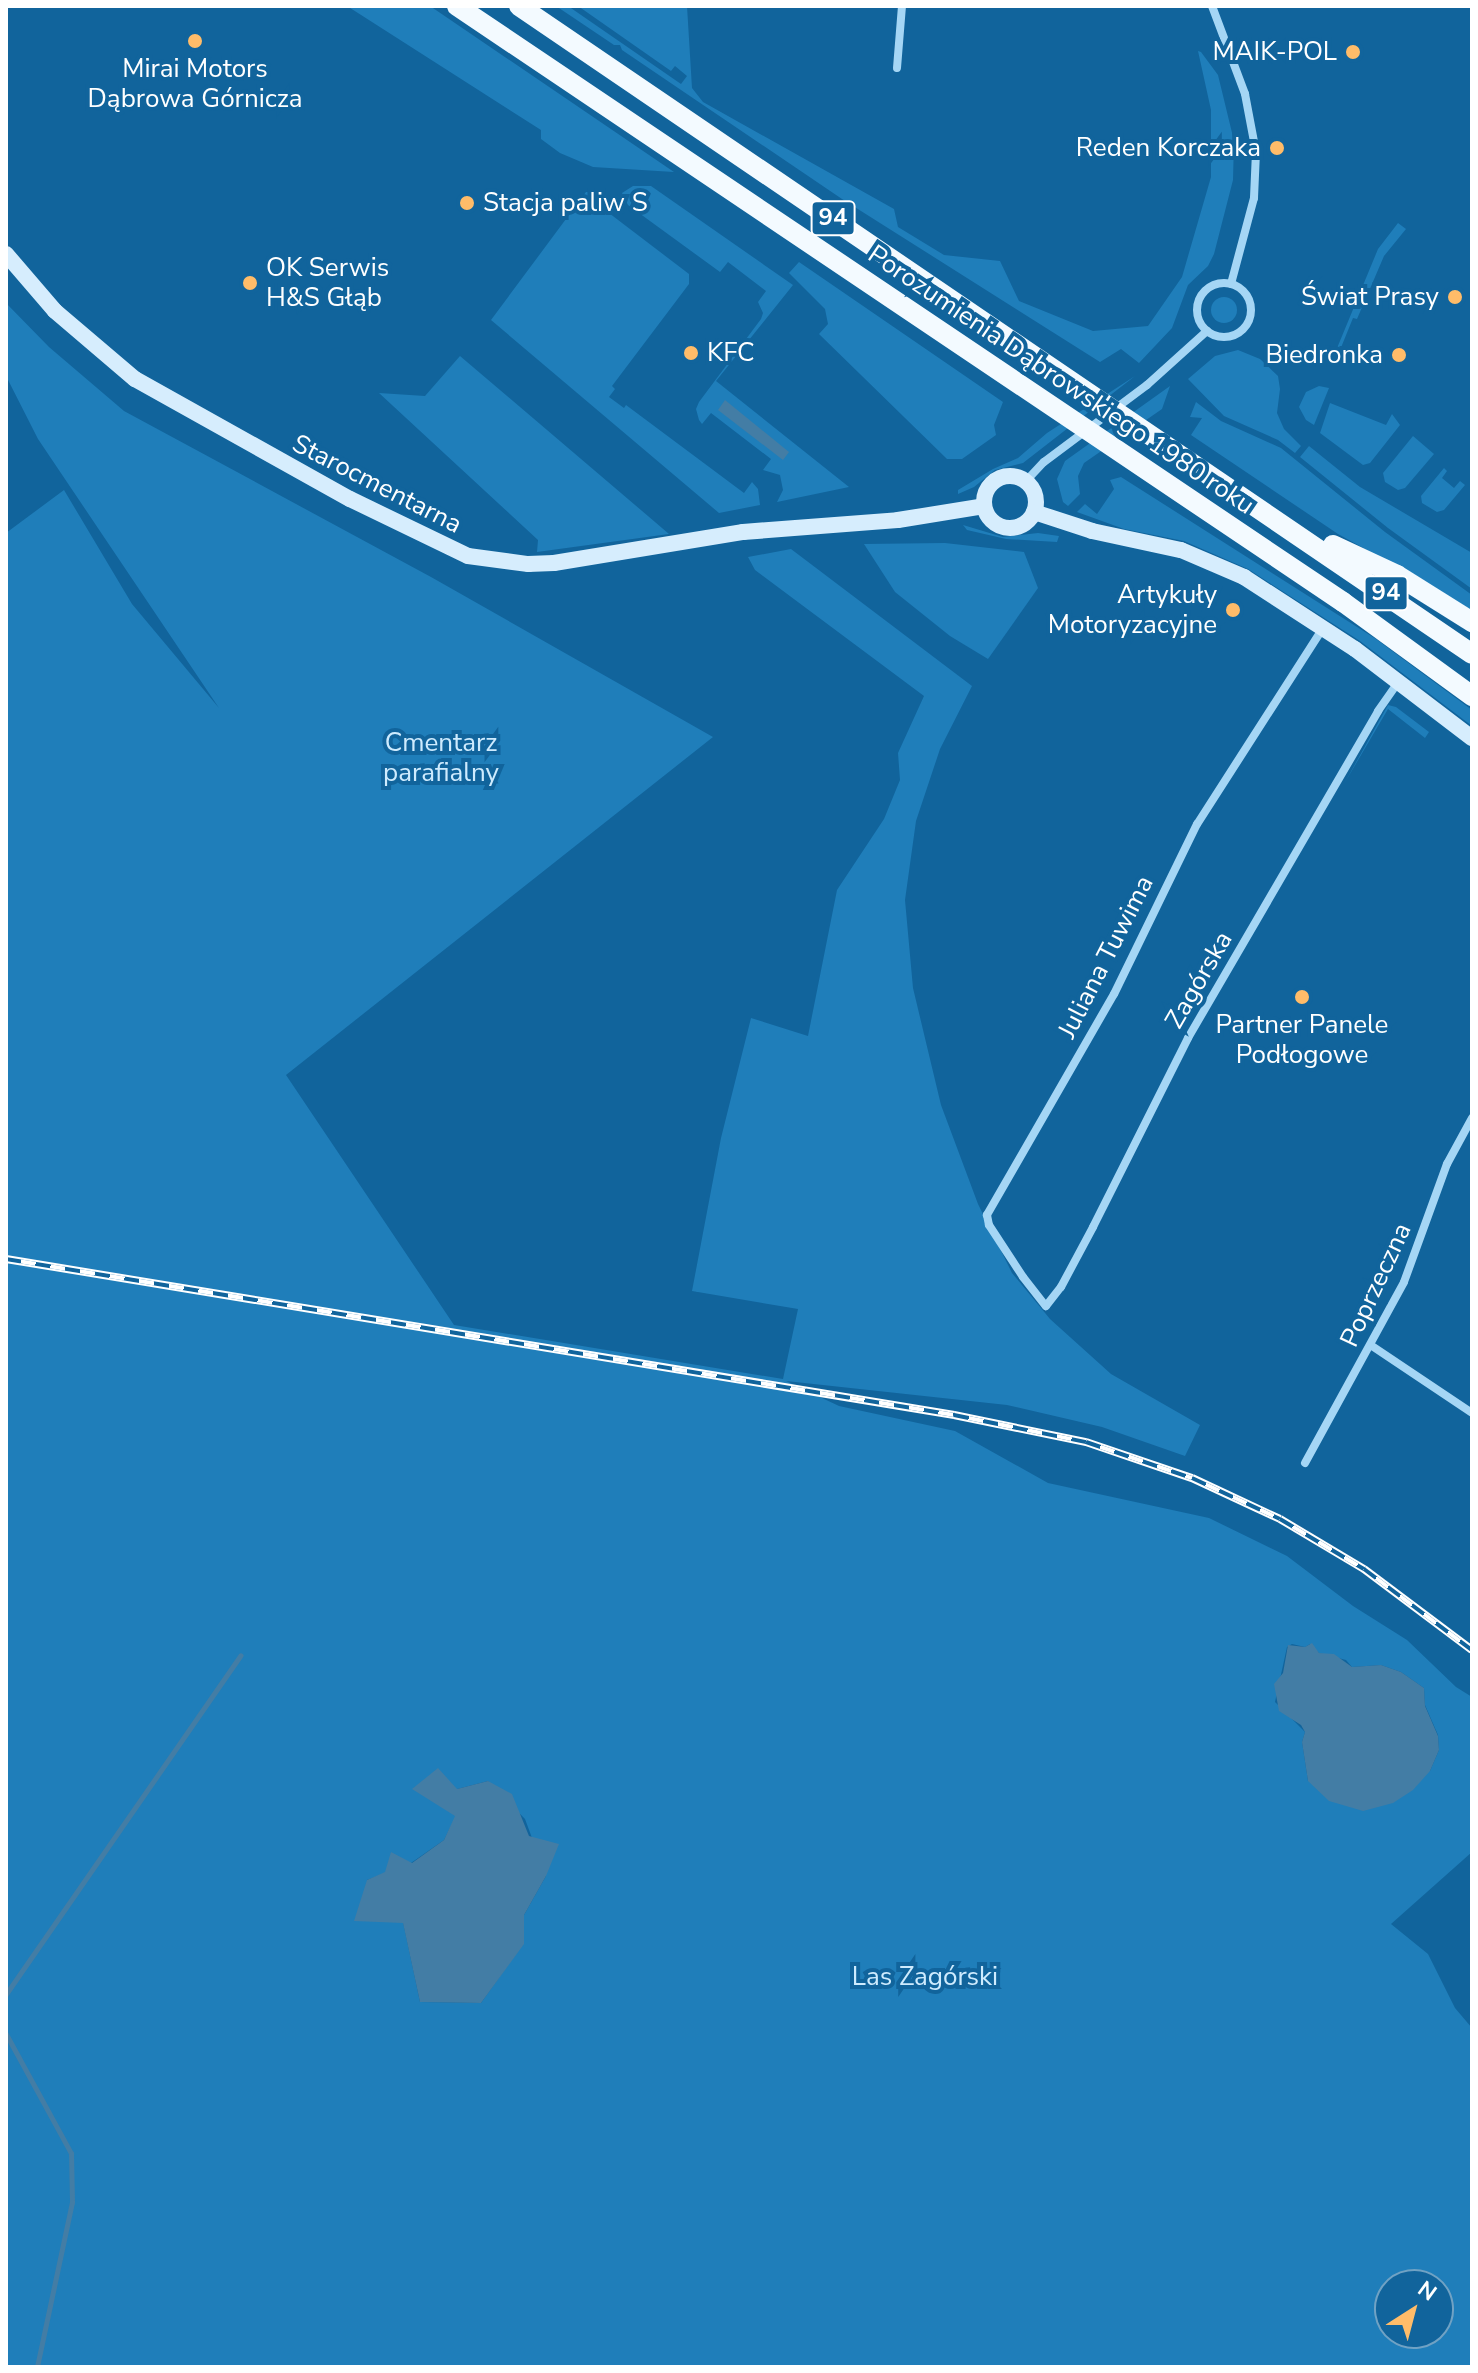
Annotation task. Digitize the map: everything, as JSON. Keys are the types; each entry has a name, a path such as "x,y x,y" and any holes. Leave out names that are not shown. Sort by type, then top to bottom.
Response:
{"main road":[{"name":"Porozumienia Dąbrowskiego 1980 roku","path":"457,6 1343,602 1472,696"},
{"name":"Porozumienia Dąbrowskiego 1980 roku","path":"519,6 1472,654"},
{"path":"1299,534 1330,544 1397,575 1472,622"}],"street":[{"path":"897,68 902,6"},
{"path":"1212,6 1245,94 1256,152 1254,198 1231,284"},
{"name":"Starocmentarna","path":"6,254 55,311 135,379 374,512 468,556 528,564 554,563 743,532 898,520 984,506"},
{"path":"1213,285 1240,287 1250,302 1249,320 1245,328 1231,336 1207,331 1198,316 1200,298 1213,285"},
{"path":"1026,481 1044,462 1147,385 1207,331"},
{"path":"1013,476 1026,481 1036,499 1034,512 1025,524 1011,528 990,519 984,506 986,492 1000,478 1013,476"},
{"path":"1034,512 1103,534 1196,555 1256,584 1399,681 1472,738"},
{"name":"Juliana Tuwima","path":"1046,1306 989,1225 987,1215 1114,994 1197,824 1323,628"},
{"name":"Zagórska","path":"1046,1306 1061,1287 1093,1227 1188,1038 1378,711 1399,681"},
{"name":"Poprzeczna","path":"1305,1463 1372,1346 1413,1263 1451,1153 1472,1118"},
{"path":"1372,1346 1472,1413"}],"green space":[{"path":"347,6 430,6 674,172 593,167 560,153 541,139 541,130"},
{"path":"556,6 568,6 681,84 687,76 675,66 671,71 578,6 687,6 692,88 703,102 894,209 898,227 944,255 1000,261 1019,301 1093,331 1148,326 1182,277 1211,177 1211,110 1198,51 1201,52 1218,75 1234,141 1233,180 1214,254 1208,266 1188,285 1172,328 1139,363 1121,349 1100,362 842,199 622,50 620,45 614,45"},
{"path":"633,186 651,186 793,285 716,381 849,487 777,502 783,490 780,475 763,470 771,459 711,413 702,424 699,420 696,409 699,402 761,319 763,313 758,302 766,291 728,262 720,272 628,205 622,193"},
{"path":"586,192 595,192 605,210 689,274 689,284 612,386 615,389 609,397 624,408 626,405 744,493 752,482 758,489 760,505 719,513 491,320"},
{"path":"1398,223 1406,229 1384,256 1338,355 1335,353 1378,249"},
{"path":"799,262 1003,402 994,425 996,435 962,459 947,459 819,334 828,324 825,309 789,273"},
{"path":"1224,297 1233,301 1237,310 1233,319 1224,323 1215,319 1211,310 1215,301"},
{"name":"Las Zagórski","path":"6,303 49,347 124,411 431,577 713,737 286,1075 454,1325 783,1379 798,1309 692,1291 721,1138 751,1018 808,1036 837,890 884,819 900,780 898,753 924,696 755,570 748,557 791,549 972,686 940,749 916,821 905,900 913,988 941,1105 978,1204 1012,1273 1050,1319 1111,1374 1200,1425 1185,1456 1102,1427 1007,1405 786,1381 839,1406 955,1431 1048,1483 1209,1518 1287,1556 1353,1606 1407,1640 1456,1687 1472,1697 1472,1852 1391,1924 1428,1954 1455,2008 1472,2028 1472,2367 6,2367 6,533 64,490 132,604 219,708 38,439 6,376","holes":["1292,1644 1305,1647 1310,1644 1319,1653 1346,1660 1352,1667 1381,1665 1401,1672 1424,1688 1425,1705 1438,1735 1439,1750 1430,1771 1308,1781 1302,1742 1305,1732 1275,1702 1287,1647","488,1781 525,1819 546,1876 524,1915 523,1944 481,2003 420,2002 403,1922 367,1880 411,1863 444,1840 456,1816 457,1789"]},
{"path":"1238,350 1260,359 1278,376 1277,413 1284,429 1301,446 1295,453 1278,440 1224,416 1188,379 1215,356"},
{"path":"460,356 669,534 537,552 538,540 379,393 425,396"},
{"path":"1135,376 1023,463 995,470 974,487 958,494 958,490 993,469 1018,458 1047,433"},
{"path":"1170,386 1162,409 1084,463 1078,476 1080,494 1068,506 1063,502 1057,479 1065,461"},
{"path":"1319,386 1329,388 1314,425 1306,420 1299,407 1306,392"},
{"path":"1196,402 1221,421 1281,448 1385,532 1472,595 1472,615 1425,582 1338,534 1191,435 1202,418 1190,417"},
{"path":"1330,403 1386,425 1392,414 1400,425 1370,463 1363,465 1320,433"},
{"path":"1413,436 1434,454 1405,488 1398,490 1385,482 1383,473"},
{"path":"1309,446 1360,487 1472,553 1472,589 1388,528 1300,457"},
{"path":"1444,468 1447,471 1442,478 1454,488 1460,481 1465,485 1444,510 1437,512 1422,503 1421,496"},
{"path":"1121,477 1376,639 1472,710 1472,726 1360,641 1248,569 1184,541 1124,529 1077,512 1085,504 1097,514 1114,489 1110,480"},
{"path":"963,525 1003,537 1038,533 1059,536 1057,542 1006,539 967,530"},
{"path":"945,543 1024,552 1038,588 988,659 950,636 895,592 864,544"},
{"path":"1388,705 1396,707 1429,732 1425,738 1388,709 1344,784"}],"shaded area":[{"path":"725,400 789,452 783,460 718,410"},
{"path":"1312,1643 1319,1653 1334,1654 1352,1667 1381,1665 1401,1672 1424,1688 1425,1706 1438,1736 1439,1750 1430,1771 1413,1790 1393,1803 1363,1811 1329,1801 1308,1781 1302,1742 1305,1732 1301,1725 1279,1711 1274,1684 1283,1673 1288,1645 1305,1647"},
{"path":"438,1768 457,1789 488,1781 512,1794 529,1836 559,1844 546,1876 524,1915 524,1944 481,2003 420,2002 403,1923 354,1921 367,1880 385,1872 391,1852 412,1863 444,1840 455,1816 412,1789"}],"waterway":[{"path":"6,1994 241,1655"},
{"path":"6,2034 71,2153 72,2202 37,2367"}],"railway":[{"path":"6,1259 954,1415 1086,1442 1192,1478 1280,1519 1364,1569 1472,1650"}],"place":[{"name":"Mirai Motors Dąbrowa Górnicza","path":"195,41"},
{"name":"MAIK-POL","path":"1353,52"},
{"name":"Reden Korczaka","path":"1277,148"},
{"name":"Stacja paliw S","path":"467,203"},
{"name":"OK Serwis H&S Głąb","path":"250,283"},
{"name":"Świat Prasy","path":"1455,297"},
{"name":"KFC","path":"691,353"},
{"name":"Biedronka","path":"1399,355"},
{"name":"Artykuły Motoryzacyjne","path":"1233,610"},
{"name":"Partner Panele Podłogowe","path":"1302,997"}],"park label":[{"name":"Cmentarz parafialny","path":"441,758"}]}
